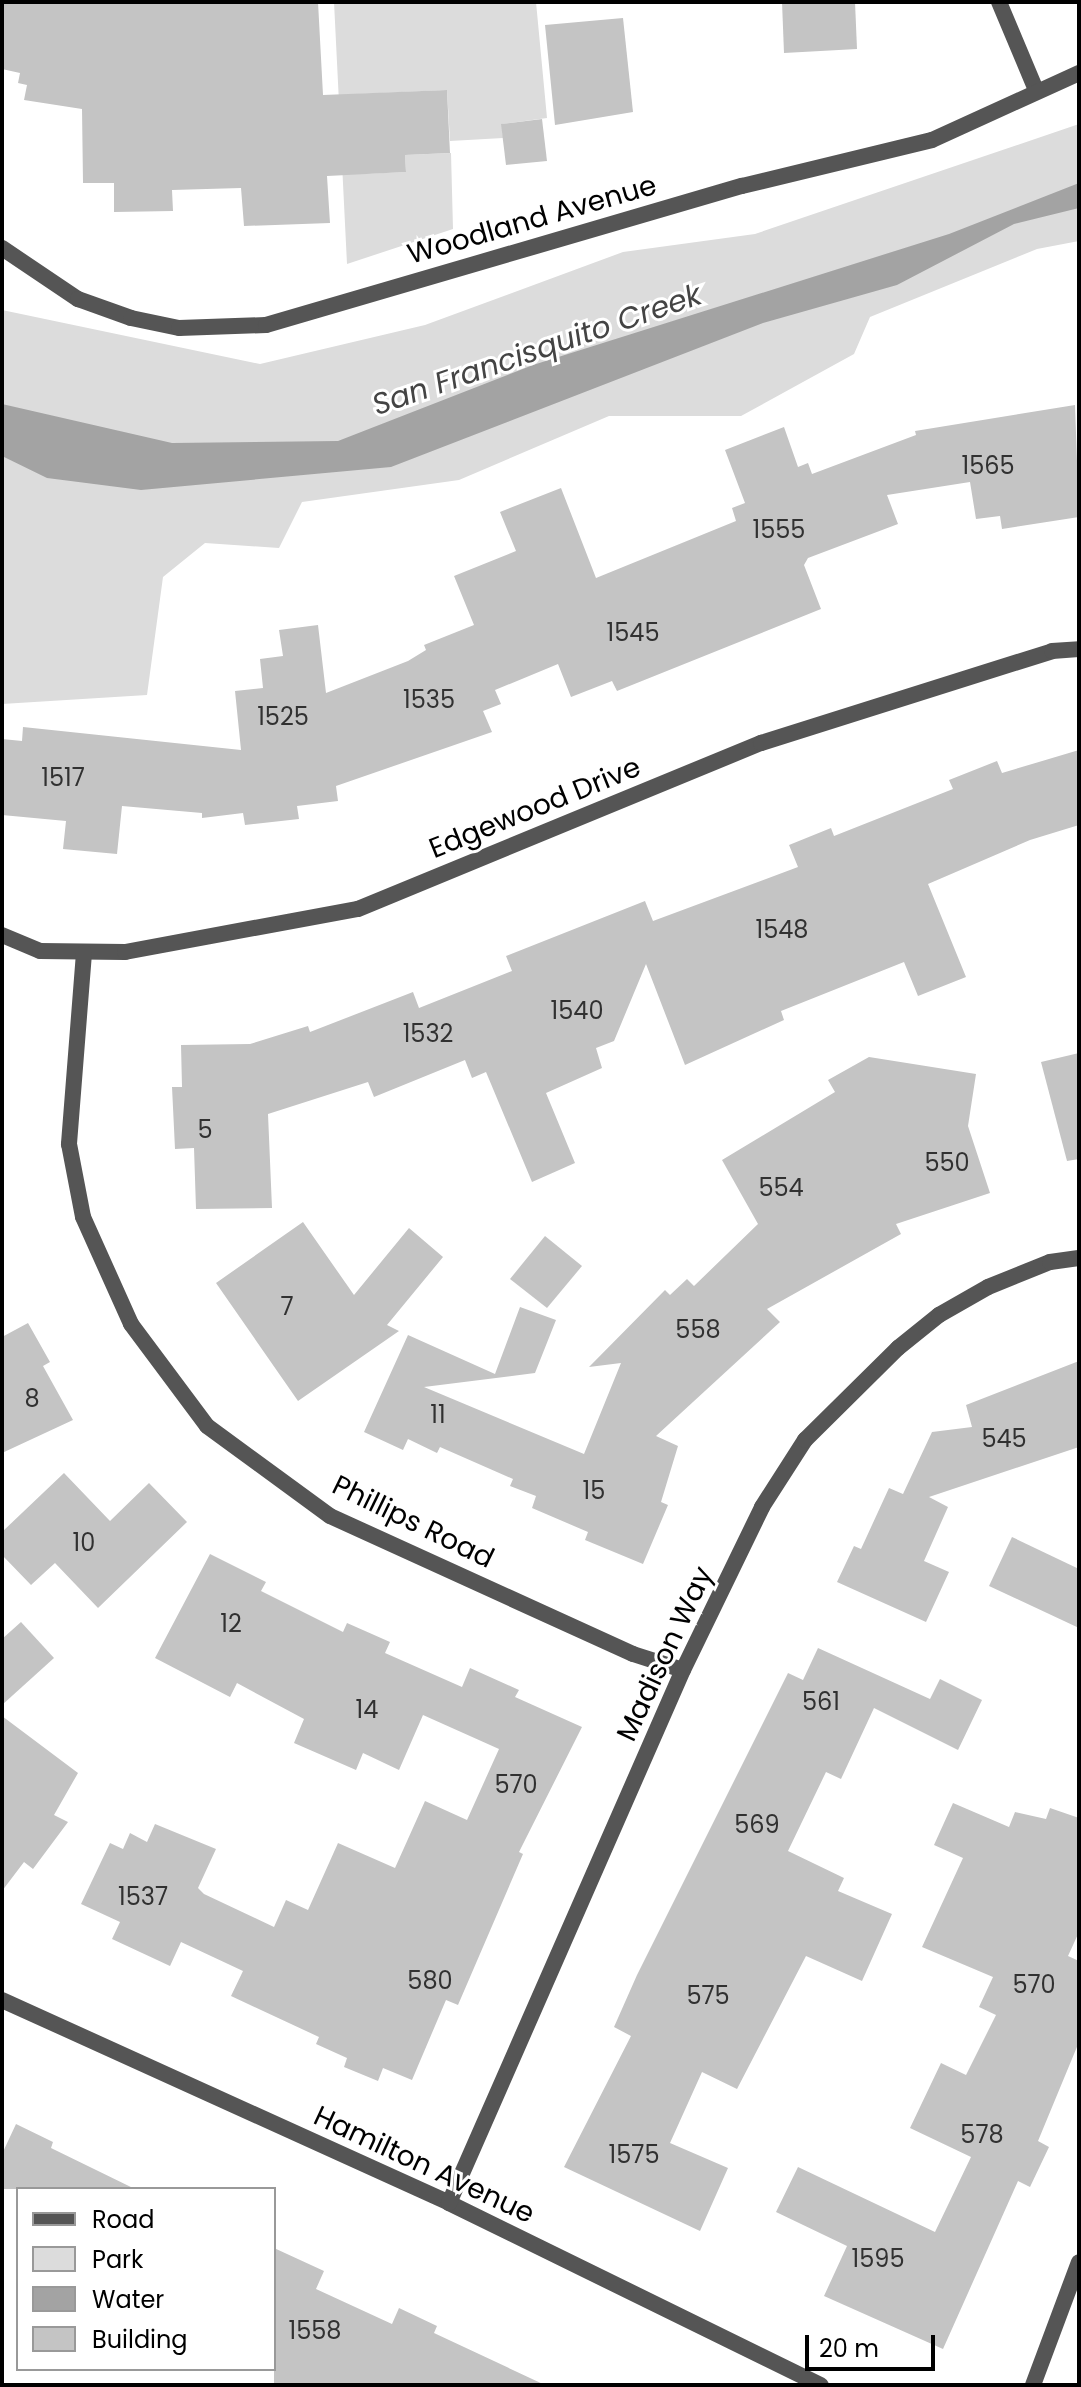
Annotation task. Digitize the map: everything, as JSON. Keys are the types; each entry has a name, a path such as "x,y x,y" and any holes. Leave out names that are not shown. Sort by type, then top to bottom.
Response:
{"street":[{"path":"999,2 1036,90"},
{"name":"Woodland Avenue","path":"2,248 78,299 131,318 179,328 266,325 742,186 932,140 1079,73"},
{"name":"Edgewood Drive","path":"2,935 40,951 125,952 358,909 761,743 1052,651 1079,649"},
{"name":"Phillips Road","path":"84,953 69,1144 83,1217 131,1324 207,1426 330,1516 633,1654 683,1670"},
{"name":"Madison Way","path":"449,2203 683,1670 762,1507 805,1440 939,1315 988,1287 1050,1262 1079,1258"},
{"name":"Hamilton Avenue","path":"2,2000 449,2203 821,2385"},
{"path":"1033,2385 1079,2262"}],"green space":[{"path":"334,2 536,2 547,118 502,124 503,138 450,141 447,90 357,94 361,174 406,172 405,155 451,153 453,229 347,264"},
{"path":"1079,124 1079,241 1037,249 870,317 854,354 741,416 609,416 459,480 302,502 279,548 205,543 163,577 147,695 2,704 2,310 260,364 425,325 623,252 755,234"}],"water":[{"path":"1079,183 1079,208 1014,224 897,285 763,323 391,467 141,490 47,478 2,456 2,404 172,443 338,441 533,365 949,234"}],"building":[{"path":"2,2 318,2 323,95 447,90 450,153 405,155 406,172 327,176 330,223 244,226 241,188 172,190 173,211 114,212 114,183 83,183 82,109 24,100 27,85 18,83 20,73 2,69"},
{"path":"782,2 855,2 857,49 784,53"},
{"path":"623,18 633,112 555,125 545,25"},
{"path":"542,119 547,161 506,165 501,124"},
{"path":"1075,405 1079,517 1002,529 1000,516 976,519 970,482 887,495 898,524 808,558 804,565 821,609 617,691 612,681 571,697 558,664 495,690 501,704 483,711 492,732 336,786 338,801 297,806 299,819 245,825 243,813 202,818 202,813 122,806 117,854 63,849 66,821 2,815 2,739 22,741 23,727 241,750 235,691 263,688 260,659 283,656 279,630 318,625 326,693 408,661 426,650 424,645 474,625 454,576 516,551 500,512 561,488 596,578 736,521 732,508 745,503 725,450 784,427 798,467 808,463 812,474 916,435 915,431"},
{"path":"1079,750 1079,825 1030,840 928,884 966,977 918,996 904,962 781,1011 784,1020 685,1065 646,964 614,1041 596,1048 602,1068 546,1093 575,1163 532,1182 486,1072 472,1078 465,1060 374,1097 368,1082 268,1114 272,1208 196,1209 194,1148 175,1149 172,1087 182,1087 181,1045 250,1044 308,1026 310,1032 413,992 419,1008 512,971 506,956 645,901 653,921 798,867 789,845 831,828 834,836 953,789 949,780 997,761 1002,773"},
{"path":"1079,1053 1079,1159 1067,1161 1041,1062"},
{"path":"869,1057 976,1074 968,1126 990,1193 896,1224 901,1234 767,1309 780,1322 656,1436 678,1446 661,1502 668,1505 643,1564 585,1540 588,1532 532,1508 536,1496 510,1486 513,1479 440,1447 437,1453 408,1439 403,1450 364,1432 408,1335 495,1374 520,1307 556,1320 535,1373 424,1387 584,1454 621,1363 589,1367 665,1290 670,1295 687,1279 694,1286 758,1224 722,1160 835,1092 828,1080"},
{"path":"303,1222 354,1295 409,1228 443,1257 387,1325 399,1331 298,1401 216,1283"},
{"path":"545,1236 582,1266 547,1308 510,1279"},
{"path":"28,1323 50,1362 43,1366 73,1420 2,1453 2,1337"},
{"path":"1079,1361 1079,1447 929,1497 948,1507 924,1561 949,1572 926,1622 837,1582 854,1546 861,1549 889,1488 903,1494 932,1432 972,1427 966,1405"},
{"path":"64,1473 110,1521 149,1483 187,1522 98,1608 55,1563 31,1585 2,1555 2,1532"},
{"path":"1012,1537 1079,1569 1079,1628 989,1586"},
{"path":"210,1554 266,1582 261,1591 343,1632 347,1623 390,1642 385,1653 462,1687 470,1668 519,1690 515,1697 582,1727 519,1852 523,1854 458,2005 446,2000 412,2080 383,2068 378,2081 344,2067 347,2058 316,2044 319,2037 231,1996 243,1971 181,1942 170,1966 112,1939 120,1922 81,1904 110,1843 123,1849 130,1833 147,1842 155,1824 216,1849 198,1888 204,1894 274,1927 286,1900 308,1910 338,1843 395,1868 425,1801 467,1820 499,1749 423,1715 399,1770 363,1753 356,1770 294,1743 304,1719 237,1683 230,1697 155,1658"},
{"path":"21,1622 54,1658 2,1705 2,1639"},
{"path":"818,1648 930,1699 940,1679 982,1700 958,1750 874,1708 841,1779 826,1772 788,1851 844,1878 838,1891 892,1914 862,1981 806,1956 737,2089 702,2072 670,2143 728,2168 700,2231 564,2167 631,2036 614,2027 637,1975 788,1673 803,1680"},
{"path":"2,1716 78,1773 54,1815 68,1822 33,1869 24,1862 2,1891"},
{"path":"953,1803 1009,1827 1015,1812 1046,1819 1050,1808 1079,1818 1079,1932 1068,1956 1079,1961 1079,2042 1038,2141 1049,2147 1030,2187 1018,2181 943,2349 824,2296 847,2246 776,2212 798,2167 935,2232 971,2157 910,2128 941,2063 966,2075 996,2015 979,2007 993,1977 922,1947 963,1858 934,1845"},
{"path":"16,2124 53,2142 51,2148 131,2187 2,2189 2,2154"},
{"path":"276,2249 324,2271 316,2289 392,2324 399,2308 437,2326 434,2333 545,2385 274,2385"}],"water label":[{"name":"San Francisquito Creek","path":"537,350"}]}
